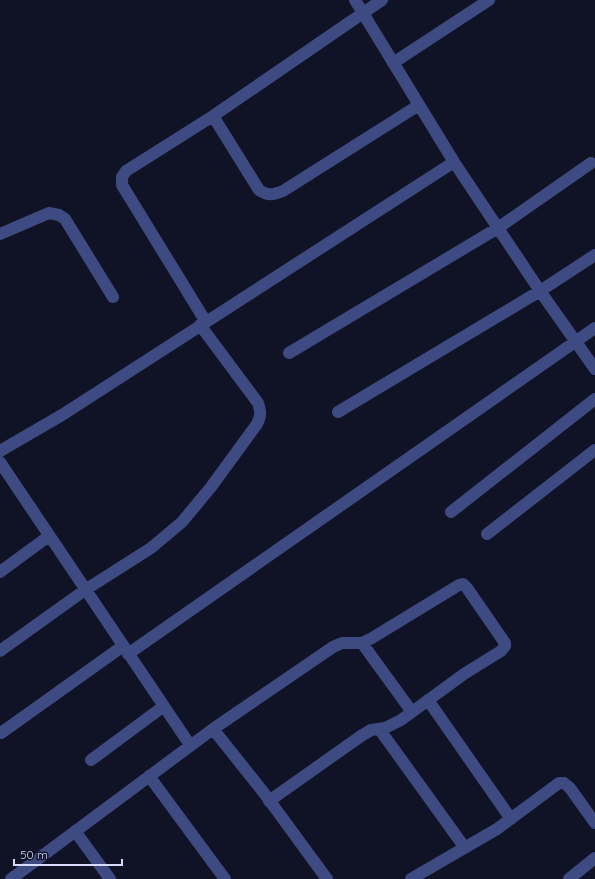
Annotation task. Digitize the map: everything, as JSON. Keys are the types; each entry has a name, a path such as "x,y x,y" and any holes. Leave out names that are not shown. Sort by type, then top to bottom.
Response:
{"street":[{"path":"356,0 363,14 454,162 540,291 595,369"},
{"path":"0,651 85,590 151,548 182,522 211,487 261,417 258,403 203,324 122,185 122,177 126,171 213,116 382,0"},
{"path":"393,63 489,0"},
{"path":"213,116 259,190 266,195 274,195 283,191 419,105"},
{"path":"0,451 62,415 454,162"},
{"path":"289,354 498,228 591,163"},
{"path":"0,234 49,214 59,215 65,219 113,297"},
{"path":"338,412 540,291 595,255"},
{"path":"1,733 126,650 595,328"},
{"path":"451,512 595,399"},
{"path":"487,534 595,450"},
{"path":"0,462 190,745"},
{"path":"0,572 49,536"},
{"path":"11,879 190,745 334,647 342,643 362,643 463,584 502,638 505,646 401,720 380,730 371,730 361,736 269,801"},
{"path":"362,643 412,712"},
{"path":"428,700 511,819"},
{"path":"91,760 164,706"},
{"path":"213,729 327,879"},
{"path":"380,730 465,848"},
{"path":"149,776 225,879"},
{"path":"411,879 497,829 559,784 564,783 570,788 595,822"},
{"path":"75,831 110,879"},
{"path":"569,879 595,858"}]}
